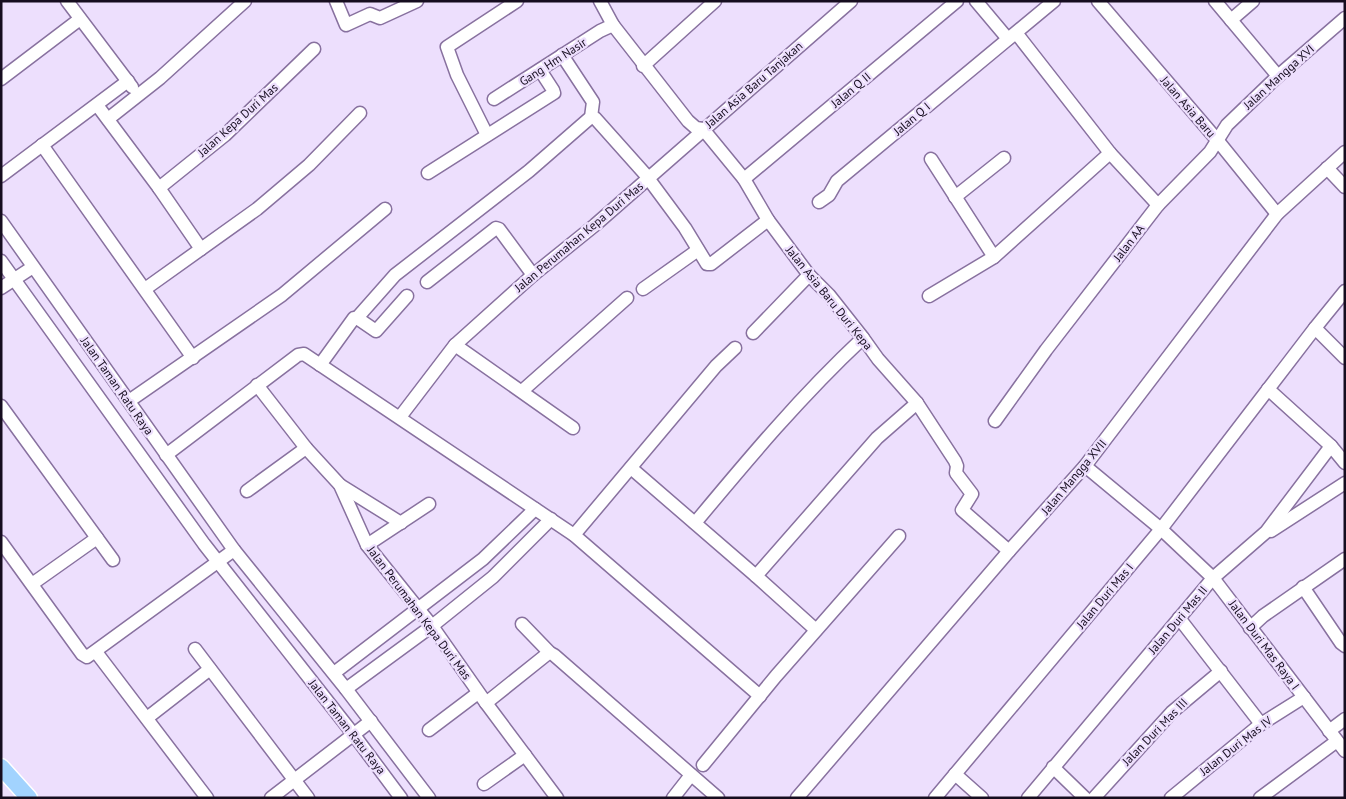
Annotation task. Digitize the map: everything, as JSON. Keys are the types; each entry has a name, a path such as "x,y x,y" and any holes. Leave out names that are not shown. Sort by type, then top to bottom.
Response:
{"main road":[{"path":"1,767 29,798"}],"street":[{"path":"67,1 138,96"},
{"path":"108,119 191,51 245,1"},
{"path":"336,1 346,25 370,14 380,18 417,1"},
{"path":"487,135 457,75 447,47 518,1"},
{"name":"Jalan Asia Baru Tanjakan","path":"600,1 613,25 688,122 696,128 703,129 851,1"},
{"name":"Jalan Q II","path":"744,179 957,1"},
{"path":"976,1 1012,36 1110,153 1158,205"},
{"path":"1012,36 1054,1"},
{"name":"Jalan Asia Baru","path":"1098,1 1218,141 1277,214"},
{"path":"1215,1 1278,76"},
{"path":"1230,20 1252,1"},
{"path":"643,66 714,2"},
{"name":"Jalan Mangga XVI","path":"1218,141 1227,125 1278,76 1345,18"},
{"path":"1,79 80,19"},
{"name":"Gang Hm Nasir","path":"494,99 613,25"},
{"name":"Jalan Q I","path":"819,202 829,195 838,181 1012,36"},
{"name":"Jalan Kepa Duri Mas","path":"159,188 225,135 314,49"},
{"path":"320,365 352,319 357,318 395,275 529,171 591,117 593,102 562,55"},
{"path":"428,173 554,93 540,70"},
{"path":"1,176 128,81"},
{"path":"97,105 202,249"},
{"path":"145,289 257,209 294,177 360,113"},
{"path":"591,117 595,118 635,161 685,228 706,263 711,264 768,220"},
{"name":"Jalan Perumahan Kepa Duri Mas","path":"400,417 455,344 533,275 595,225 703,129"},
{"name":"Jalan Asia Baru Duri Kepa","path":"703,129 744,179 768,220 809,275 829,295 878,359 917,403 957,466 956,473 972,494 962,510 1009,551"},
{"name":"Jalan AA","path":"995,421 1046,350 1158,205 1210,152 1218,141"},
{"path":"42,145 193,358"},
{"name":"Jalan Mangga XVII","path":"797,798 1009,551 1085,466 1277,214 1345,152"},
{"path":"929,296 994,257 1110,153"},
{"path":"955,197 1004,158"},
{"path":"931,159 994,257"},
{"path":"1327,168 1345,187"},
{"path":"129,401 282,295 385,209"},
{"name":"Jalan Taman Ratu Raya","path":"1,221 24,273 401,798"},
{"path":"427,282 496,228 533,275"},
{"path":"643,289 698,250"},
{"name":"Jalan Taman Ratu Raya","path":"1,261 24,273 129,401 166,455 227,556 334,674 369,723 430,798"},
{"path":"1,288 24,273"},
{"path":"753,333 809,275"},
{"name":"Jalan Duri Mas I","path":"935,798 1161,529 1314,328 1345,291"},
{"path":"357,318 376,331 407,296"},
{"path":"522,391 628,298"},
{"path":"1314,328 1345,358"},
{"path":"695,523 781,420 825,373 863,338"},
{"path":"455,344 574,428"},
{"path":"574,535 716,366 735,348"},
{"path":"166,455 301,354 308,356 574,535 760,696"},
{"name":"Jalan Perumahan Kepa Duri Mas","path":"257,386 306,448 340,484 367,545 432,626 482,698 557,798"},
{"path":"1268,390 1331,446 1345,463"},
{"path":"756,576 877,438 917,403"},
{"path":"1,406 113,560"},
{"name":"Jalan Duri Mas II","path":"1028,798 1213,578 1266,532 1331,446"},
{"path":"247,491 306,448"},
{"name":"Jalan Duri Mas Raya I","path":"1085,466 1161,529 1213,578 1345,751"},
{"path":"631,468 816,630"},
{"path":"1266,532 1273,530 1345,483"},
{"path":"340,484 401,522"},
{"path":"367,545 429,504"},
{"name":"Jalan Taman Ratu Raya","path":"334,674 482,560 535,508"},
{"name":"Jalan Taman Ratu Raya","path":"346,689 432,626 493,576 551,519"},
{"path":"703,765 816,630 899,536"},
{"path":"32,584 97,538"},
{"path":"1,542 82,654 87,657 227,556"},
{"path":"1250,628 1263,616 1345,559"},
{"path":"1303,587 1345,646"},
{"path":"1179,618 1261,724"},
{"path":"522,624 550,653 718,798"},
{"path":"195,649 308,798"},
{"path":"96,652 207,798"},
{"path":"429,730 550,653"},
{"path":"147,718 210,670"},
{"name":"Jalan Duri Mas III","path":"1094,798 1172,712 1221,671"},
{"name":"Jalan Duri Mas IV","path":"1171,798 1261,724 1304,697"},
{"path":"1260,798 1333,736 1345,719"},
{"path":"271,798 369,723"},
{"path":"484,784 525,755"},
{"path":"1053,767 1085,798"},
{"path":"956,774 982,798"},
{"path":"672,798 691,775"}]}
